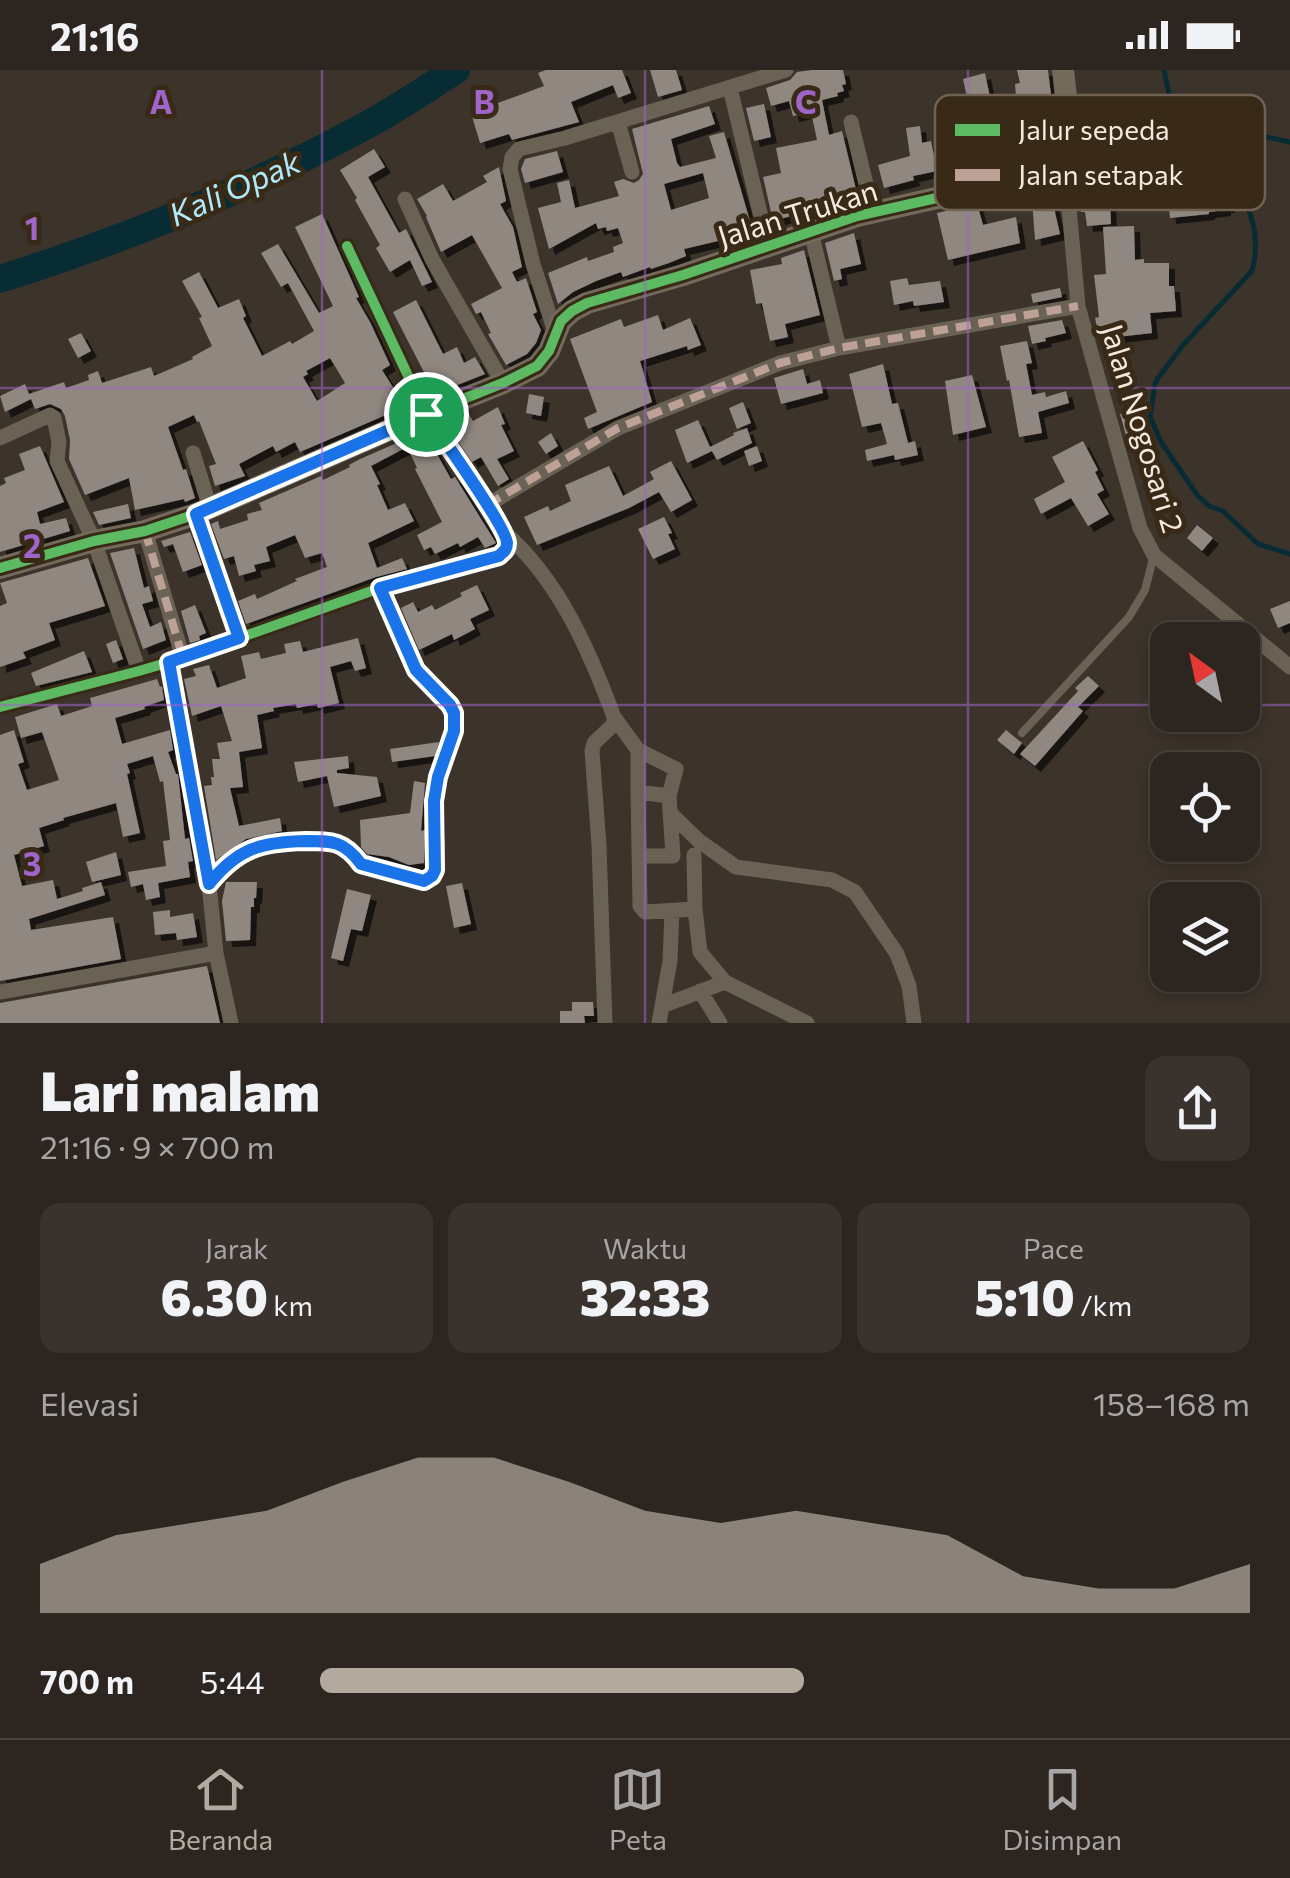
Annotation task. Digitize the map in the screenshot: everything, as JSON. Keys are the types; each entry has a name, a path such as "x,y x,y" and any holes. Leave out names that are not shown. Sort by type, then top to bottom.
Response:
{"street":[{"path":"0,568 145,531 203,510 537,366 549,352 555,332 533,264 510,168 512,157 519,150 786,70"},
{"path":"1063,70 1066,95"},
{"path":"730,88 768,246"},
{"path":"618,122 632,172"},
{"path":"851,122 872,212"},
{"name":"Jalan Trukan","path":"555,332 572,311 587,304 872,212 935,198"},
{"path":"405,200 432,259 502,383"},
{"name":"Jalan Nogosari 2","path":"1069,210 1078,306 1140,528 1154,555 1290,667"},
{"path":"811,232 838,348"},
{"path":"0,706 139,672 380,588 499,556 506,549 508,540 426,414 347,246"},
{"path":"487,505 618,428 780,363 838,348 1078,306"},
{"path":"0,438 41,418 54,418 57,460 94,541 139,672"},
{"path":"193,453 203,510 239,638"},
{"path":"501,529 526,552 562,605 580,636 614,717 638,750 676,769 669,796 673,856"},
{"path":"145,531 176,660 216,953 231,1023"},
{"path":"209,884 220,870 244,853 272,842 334,841 361,864 424,881 432,876 436,854 434,801 454,731 454,713 416,670 380,588"},
{"path":"605,1023 592,751 594,743 614,724 614,717"},
{"path":"638,750 640,906 645,912 695,909"},
{"path":"638,792 669,796"},
{"path":"670,814 736,867 832,880 855,892 897,954 909,986 914,1023"},
{"path":"640,856 716,853"},
{"path":"694,854 700,952 725,982 808,1023"},
{"path":"661,1015 670,962 672,911"},
{"path":"0,992 216,953"},
{"path":"661,1015 725,982"},
{"path":"700,992 720,1023"}],"lane":[{"path":"1022,733 1129,617 1146,590 1154,555"}],"building":[{"path":"622,70 631,93 618,98 613,85 571,102 579,122 512,140 509,134 480,143 471,113 544,86 538,73"},
{"path":"650,70 676,70 682,90 658,97"},
{"path":"843,70 844,91 822,100 829,135 842,131 858,198 816,209 817,214 804,218 802,213 773,221 763,177 781,173 776,148 817,140 811,112 793,116 789,101 771,106 766,88 790,80 797,72"},
{"path":"1017,70 1048,70 1051,95 1016,95 1015,84 1020,83"},
{"path":"985,73 990,95 967,95 963,79"},
{"path":"764,104 771,137 754,141 746,108"},
{"path":"709,106 715,124 671,139 677,163 680,167 716,158 709,136 724,132 752,228 738,232 739,236 684,249 686,256 669,263 596,281 558,304 548,273 587,257 588,261 614,252 613,247 623,243 618,228 598,229 596,223 549,249 538,208 561,202 557,183 569,180 575,208 619,196 614,182 639,180 643,174 632,129","holes":["703,173 709,198 671,210 664,184"]},
{"path":"920,126 922,143 931,141 935,171 884,188 878,165 910,156 906,128"},
{"path":"374,149 385,167 368,177 399,233 406,229 432,282 422,286 410,260 390,272 340,170"},
{"path":"557,151 563,172 525,183 521,169 525,159"},
{"path":"499,167 506,201 500,204 513,227 522,267 512,272 517,282 526,278 537,312 533,314 541,330 527,354 506,365 488,334 491,333 481,312 476,314 471,304 502,288 472,235 441,252 417,199 443,184 453,201 487,182 483,176"},
{"path":"979,210 983,225 1016,217 1020,243 948,260 937,213"},
{"path":"1033,210 1054,210 1060,234 1035,240"},
{"path":"1110,210 1111,224 1087,226 1085,212 1081,212"},
{"path":"1169,210 1225,210 1209,214 1170,218"},
{"path":"322,214 359,297 356,298 390,365 382,370 402,408 300,452 295,442 276,452 273,446 239,464 245,476 215,486 209,466 216,464 194,415 168,427 195,498 135,510 129,478 85,495 69,459 70,440 61,409 50,404 35,409 31,399 5,412 0,396 25,384 29,394 64,382 66,388 89,380 88,375 98,371 102,383 151,367 154,376 212,346 199,318 202,317 182,281 199,272 218,308 239,299 246,316 243,318 262,356 314,331 288,283 281,287 261,253 278,244 319,313 333,306 295,227","holes":["330,358 345,383 317,401 303,377 308,374 306,371"]},
{"path":"1134,226 1135,260 1169,263 1169,286 1174,286 1176,311 1150,313 1152,333 1117,337 1118,345 1102,348 1095,318 1099,317 1094,275 1106,274 1103,227"},
{"path":"854,233 861,264 840,269 842,279 834,281 825,243"},
{"path":"804,250 820,315 785,324 788,337 770,341 762,303 756,304 750,270 782,264 781,258"},
{"path":"907,278 909,285 940,281 944,302 894,305 890,281"},
{"path":"1060,288 1062,297 1033,303 1031,294"},
{"path":"416,300 443,354 457,347 464,363 475,357 485,374 430,396 424,384 429,382 393,312"},
{"path":"658,315 663,330 690,318 701,345 640,361 652,402 588,429 584,418 597,412 570,339 621,319 624,327"},
{"path":"1062,320 1066,333 1032,344 1028,326"},
{"path":"81,333 91,351 78,358 68,339"},
{"path":"1027,341 1032,363 1026,364 1032,395 1045,392 1046,397 1066,391 1069,403 1038,412 1042,433 1019,437 1000,346"},
{"path":"883,364 892,404 898,403 908,443 915,441 918,455 867,461 865,450 887,444 881,423 862,427 849,374"},
{"path":"803,369 807,384 820,380 823,393 781,404 774,378"},
{"path":"972,375 986,427 953,435 945,381"},
{"path":"529,394 544,397 541,416 526,413"},
{"path":"743,402 751,423 737,429 729,408"},
{"path":"498,407 505,424 501,425 514,451 497,459 509,479 498,486 481,457 472,462 445,422 468,413 473,421"},
{"path":"1136,411 1142,436 1127,439 1120,414"},
{"path":"698,420 710,447 747,428 752,443 717,460 712,451 687,463 675,430"},
{"path":"424,431 451,479 455,477 496,543 485,548 478,537 435,554 431,547 424,550 417,535 442,522 407,447 371,466 388,510 405,503 414,521 368,543 377,568 402,558 407,569 246,624 238,601 255,594 257,599 327,567 322,553 305,558 295,535 266,547 270,561 254,565 256,571 239,576 234,556 224,559 211,524 218,521 220,529 248,520 247,514 262,510 259,503 321,476 323,480"},
{"path":"551,433 558,446 546,454 538,442"},
{"path":"1083,441 1104,490 1097,494 1109,514 1088,526 1071,498 1041,514 1034,499 1065,482 1052,457"},
{"path":"40,446 64,502 37,512 40,524 66,518 70,531 0,552 0,486 6,483 4,478 25,470 19,454"},
{"path":"757,446 762,461 749,466 744,451"},
{"path":"671,461 692,500 671,512 659,492 537,545 524,517 571,501 565,485 609,466 623,496 654,479 650,472"},
{"path":"128,504 131,518 99,525 93,512"},
{"path":"664,517 675,549 653,559 638,529"},
{"path":"1197,525 1213,538 1202,551 1187,538"},
{"path":"190,532 202,565 183,572 173,544 164,547 161,541"},
{"path":"134,548 144,588 149,586 153,601 142,604 150,627 161,622 166,640 143,649 110,553"},
{"path":"88,558 105,606 49,623 55,640 23,652 26,658 0,667 0,606 7,603 0,583"},
{"path":"477,585 489,610 470,619 475,629 454,640 452,634 419,650 401,608 413,602 418,612 432,605 435,610"},
{"path":"1290,601 1290,623 1278,628 1270,609"},
{"path":"195,605 206,633 190,643 181,611"},
{"path":"358,638 366,668 355,671 351,661 330,667 339,703 318,708 317,704 297,708 296,704 257,715 262,748 239,752 243,787 230,788 239,826 280,818 282,831 246,839 216,860 204,786 212,785 212,759 220,759 217,743 232,741 221,706 192,716 184,679 196,676 193,669 209,665 217,688 246,678 241,656 259,652 261,659 286,653 284,644 300,641 303,652"},
{"path":"116,640 123,659 113,663 106,644"},
{"path":"84,651 92,672 36,686 31,673"},
{"path":"1088,676 1099,686 1078,707 1083,711 1035,766 1020,754"},
{"path":"157,679 164,700 115,718 122,744 170,730 173,750 168,752 178,774 185,839 189,838 193,861 188,862 190,877 158,883 160,897 146,900 143,884 131,887 128,872 166,866 163,841 170,840 163,781 160,782 153,756 127,764 140,833 123,837 116,803 39,828 44,846 14,855 22,886 53,880 57,899 101,882 105,895 29,919 31,930 113,917 121,959 0,981 0,735 14,730 24,762 18,764 27,790 59,780 42,732 21,738 15,717 57,704 61,716 92,706 90,698"},
{"path":"1006,730 1022,743 1014,754 997,740"},
{"path":"439,742 435,756 392,762 390,749"},
{"path":"348,756 349,768 337,773 377,777 381,796 334,807 327,776 298,782 294,762"},
{"path":"414,781 425,783 421,831 425,830 424,863 409,865 367,854 361,847 360,820 410,813"},
{"path":"116,852 121,875 92,882 86,862"},
{"path":"226,882 257,882 250,940 226,941 222,901"},
{"path":"462,883 471,924 454,928 446,886"},
{"path":"347,889 371,895 362,931 351,929 343,961 331,958"},
{"path":"170,910 170,917 193,913 197,937 177,940 176,933 155,935 153,912"},
{"path":"207,966 220,1023 0,1023 0,1003"},
{"path":"572,1002 593,1002 594,1016 584,1016 585,1023 560,1023 560,1011 572,1011"}],"waterway":[{"name":"Kali Opak","path":"0,279 140,230 232,192 365,126 456,70"},
{"path":"1164,70 1169,95"},
{"path":"1265,137 1290,142"},
{"path":"1248,210 1255,237 1252,271 1158,378 1150,417 1161,442 1198,496 1223,511 1258,544 1290,554"}],"marked path":[{"path":"487,505 618,428 780,363 839,348 1078,306"},
{"path":"196,514 239,638"},
{"path":"145,531 183,658"},
{"path":"209,884 230,862 252,849 324,841 349,851 361,864 418,880 428,879 437,850 434,796 452,744 454,714 414,666 380,588"}],"cycle path":[{"path":"0,568 196,514 503,383 537,366 549,351 561,321 587,303 857,216 935,198"},
{"path":"0,707 183,658 380,588 499,556 506,549 508,540 426,414 347,246"}],"route":[{"path":"426,414 508,540 499,556 380,588 416,670 450,705 456,722 435,788 435,870 428,879 418,880 361,864 334,841 272,842 244,853 220,870 209,884 169,662 239,638 196,514 426,414"}]}
